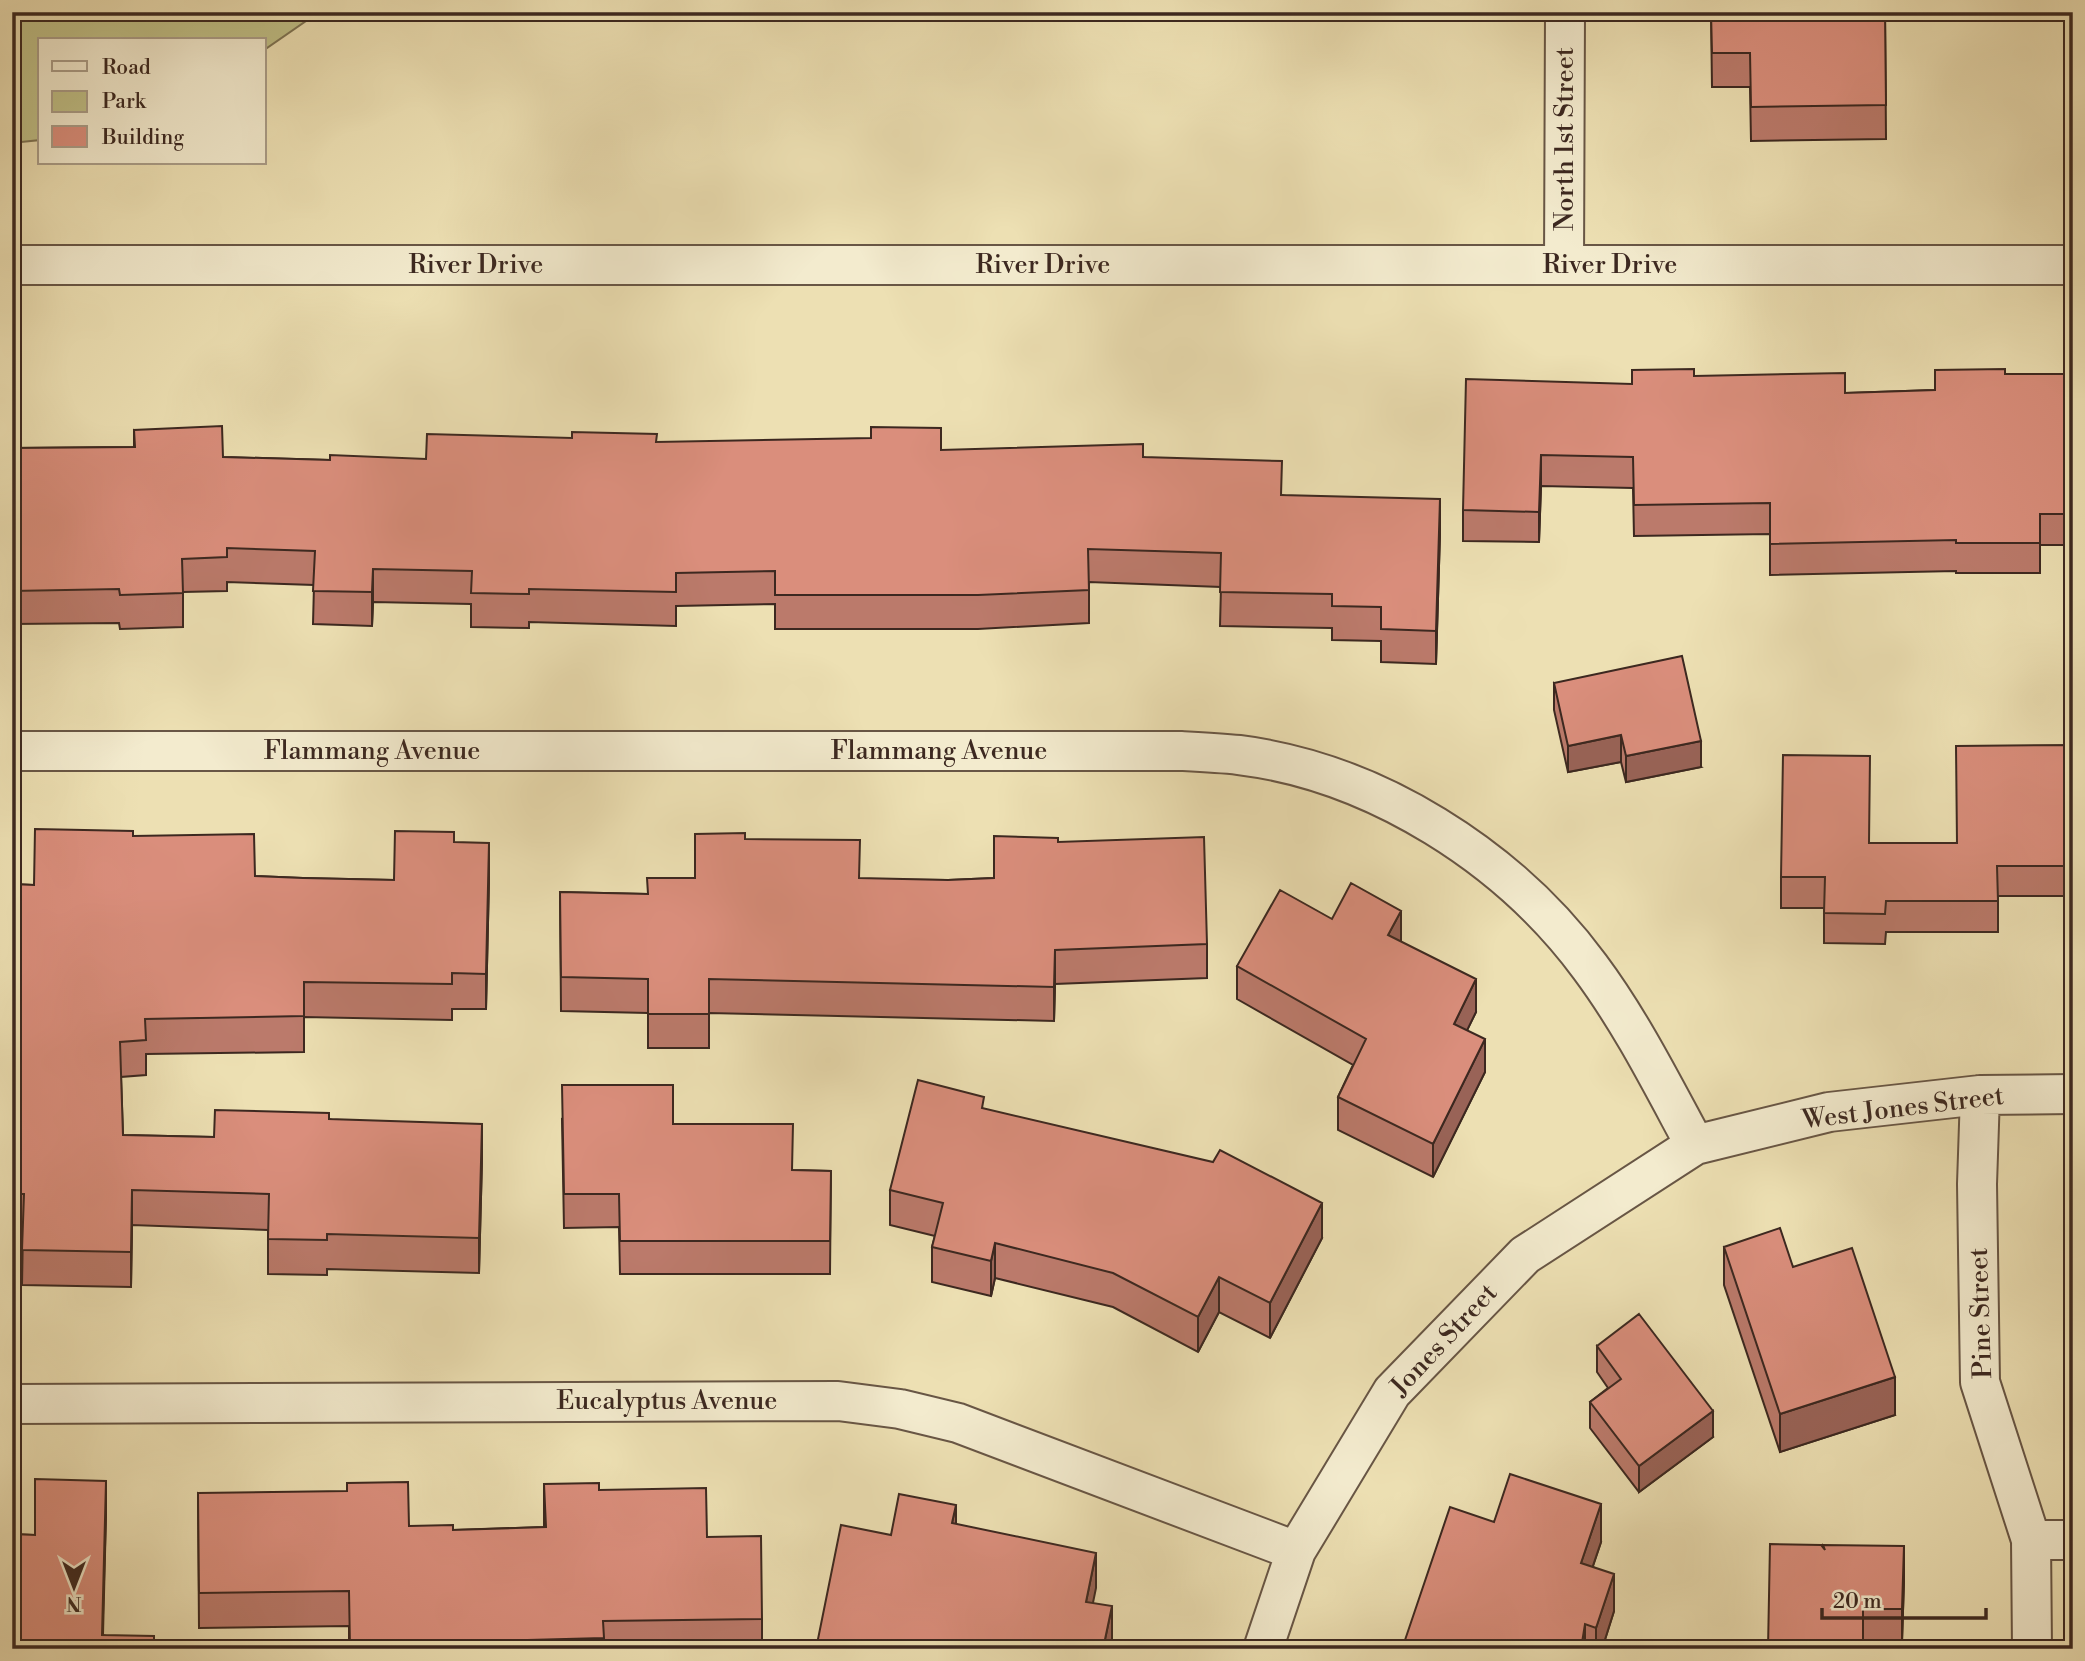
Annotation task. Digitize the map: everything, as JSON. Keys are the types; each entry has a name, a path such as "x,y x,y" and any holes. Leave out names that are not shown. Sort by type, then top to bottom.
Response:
{"street":[{"name":"North 1st Street","path":"1564,265 1565,12"},
{"name":"River Drive","path":"12,265 2073,265"},
{"name":"Flammang Avenue","path":"12,751 1181,751 1240,755 1298,768 1364,791 1423,820 1482,858 1514,883 1588,964 1619,1008 1695,1145"},
{"name":"West Jones Street","path":"1695,1145 1829,1112 1980,1095 2073,1094"},
{"name":"Pine Street","path":"1980,1095 1977,1184 1980,1381 2031,1540 2032,1649"},
{"name":"Jones Street","path":"1263,1649 1296,1551 1392,1392 1525,1255 1695,1145"},
{"name":"Eucalyptus Avenue","path":"12,1404 838,1401 900,1409 958,1423 1296,1551"},
{"path":"2031,1540 2073,1540"}],"green space":[{"path":"12,12 319,12 266,49 266,38 38,38 38,140 12,143"}],"building":[{"path":"1711,12 1885,12 1886,105 1751,107 1750,53 1712,53"},
{"path":"1694,369 1694,376 1845,373 1845,393 1935,390 1935,370 2005,369 2005,374 2073,374 2073,514 2040,514 2040,543 1956,543 1956,540 1770,544 1770,503 1634,505 1633,457 1541,455 1539,512 1463,510 1466,379 1632,384 1632,370"},
{"path":"222,426 223,457 330,460 330,455 426,459 427,434 572,438 572,432 657,434 656,442 871,438 871,427 941,428 941,450 1143,444 1143,457 1282,461 1281,495 1440,499 1436,631 1381,629 1381,607 1332,606 1332,594 1220,592 1221,553 1088,549 1089,590 978,595 775,595 775,571 676,573 676,592 529,589 529,594 471,593 472,571 373,569 372,592 313,591 315,551 227,548 227,557 182,559 183,593 120,595 119,589 12,591 12,448 135,447 134,430"},
{"path":"1682,656 1701,741 1626,756 1621,735 1568,746 1554,683"},
{"path":"2073,745 2073,866 1997,866 1998,901 1886,901 1885,914 1824,913 1825,877 1781,877 1783,755 1870,756 1869,843 1957,843 1956,746"},
{"path":"35,829 133,831 133,836 254,834 255,876 303,878 394,880 395,831 454,832 454,842 489,843 486,974 452,973 452,984 304,982 304,1016 145,1019 146,1040 120,1042 123,1135 214,1137 215,1110 329,1113 329,1119 482,1124 479,1238 327,1234 327,1240 268,1239 269,1194 132,1190 131,1252 22,1250 24,1194 12,1194 12,1031 18,1031 15,941 12,941 12,884 34,885"},
{"path":"745,833 745,839 860,840 859,878 948,880 994,878 994,836 1058,838 1058,842 1204,837 1207,944 1055,950 1054,987 709,979 709,1014 648,1014 648,979 561,977 560,892 648,894 647,878 695,878 695,834"},
{"path":"1351,883 1401,911 1388,935 1476,979 1454,1024 1485,1039 1433,1144 1338,1097 1366,1039 1237,966 1280,890 1332,919"},
{"path":"918,1080 984,1097 982,1108 1213,1162 1220,1150 1322,1203 1270,1303 1219,1277 1198,1317 1113,1273 995,1243 991,1261 932,1247 943,1203 890,1190"},
{"path":"562,1085 673,1085 673,1124 793,1124 792,1170 831,1171 830,1241 620,1241 619,1194 564,1194"},
{"path":"1780,1228 1793,1267 1852,1248 1895,1377 1780,1414 1724,1247"},
{"path":"1639,1314 1713,1411 1639,1466 1590,1402 1621,1379 1597,1346"},
{"path":"1510,1474 1601,1504 1581,1563 1614,1574 1596,1628 1585,1624 1581,1649 1402,1649 1450,1507 1494,1522"},
{"path":"35,1479 106,1481 102,1635 154,1636 154,1649 17,1649 18,1593 12,1593 12,1534 35,1535"},
{"path":"408,1482 409,1526 453,1525 453,1530 546,1527 544,1484 599,1483 599,1490 706,1488 707,1537 761,1536 762,1619 603,1621 604,1638 455,1642 455,1649 350,1649 349,1591 199,1593 198,1493 347,1491 347,1483"},
{"path":"899,1494 956,1505 952,1523 1096,1553 1086,1602 1112,1606 1103,1649 816,1649 841,1525 891,1535"},
{"path":"1770,1544 1821,1545 1825,1550 1823,1545 1904,1546 1902,1609 1863,1609 1863,1649 1768,1649"}]}
